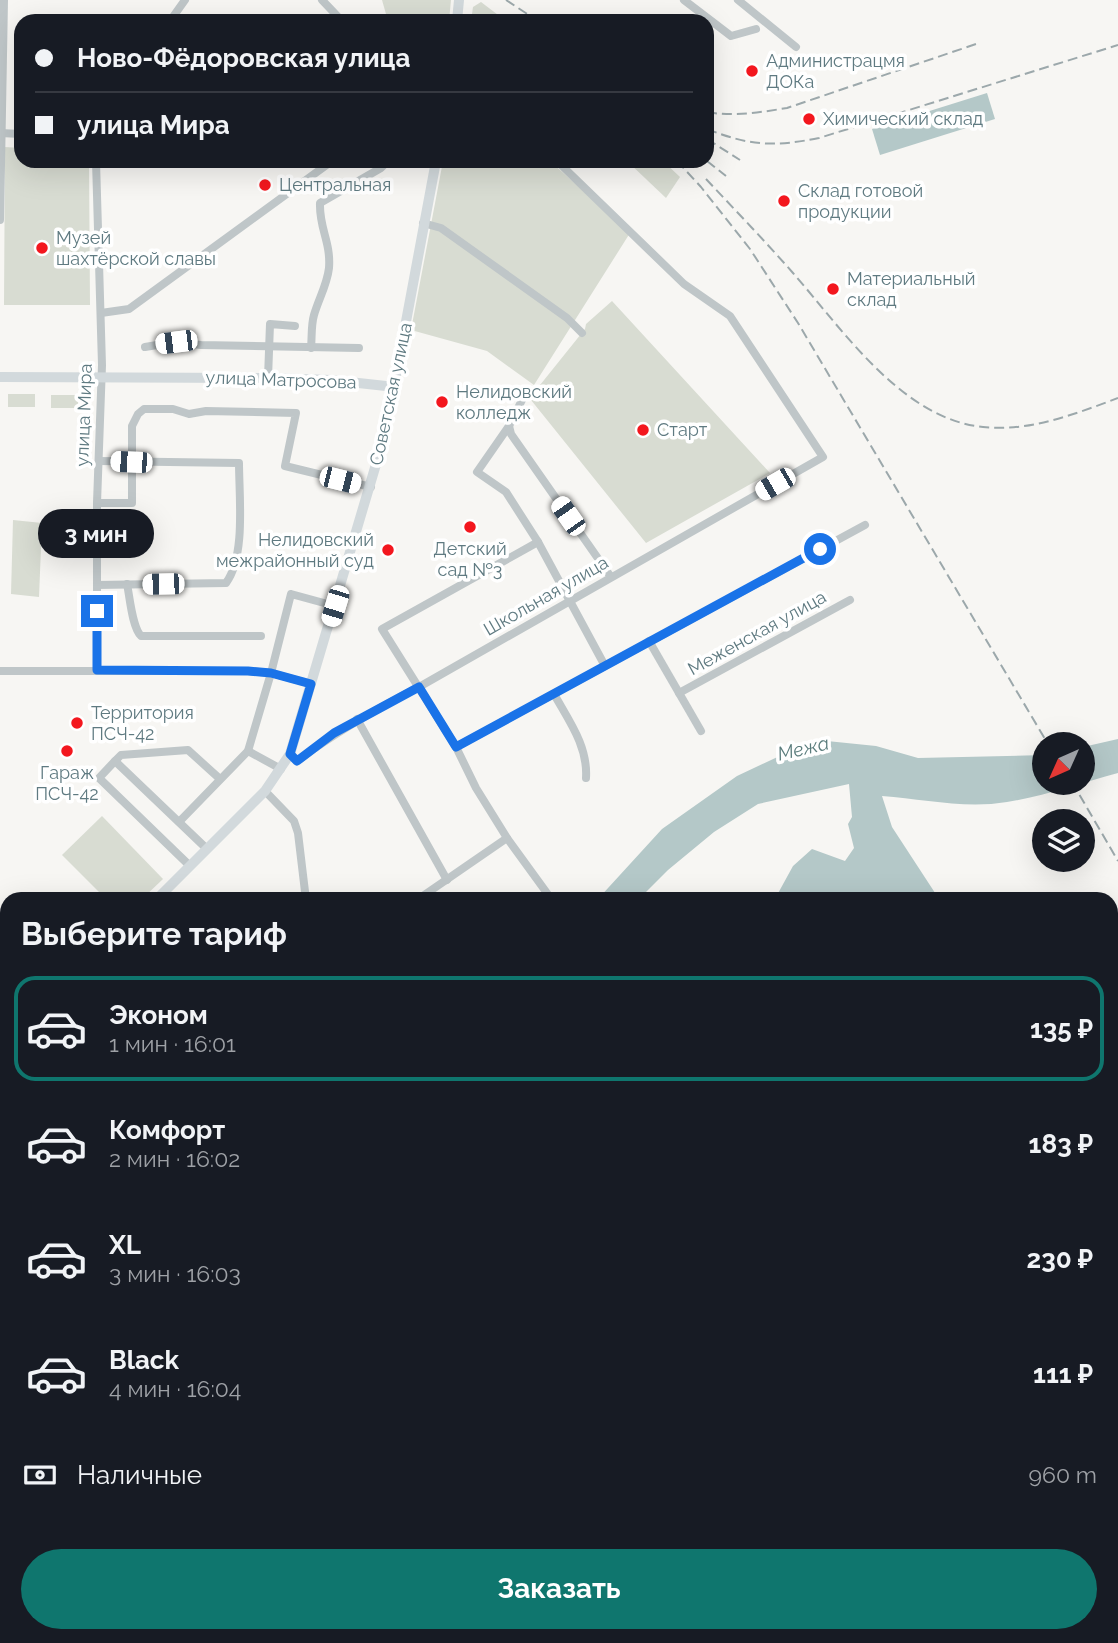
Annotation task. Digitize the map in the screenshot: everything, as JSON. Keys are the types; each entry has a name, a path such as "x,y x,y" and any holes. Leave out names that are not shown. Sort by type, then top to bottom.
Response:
{"main road":[{"name":"Советская улица","path":"164,892 265,791 290,754 371,487 395,387 435,168"},
{"name":"улица Матросова","path":"0,377 268,378 331,380 395,387"}],"street":[{"path":"0,220 4,0"},
{"path":"322,0 335,14"},
{"path":"684,0 702,14"},
{"path":"738,0 796,47"},
{"path":"714,23 731,36 756,29"},
{"name":"улица Мира","path":"96,168 102,377 97,503 97,670"},
{"path":"101,313 130,309 321,168"},
{"path":"311,348 314,315 324,294 329,268 328,241 319,222 320,203 382,168"},
{"name":"Школьная улица","path":"290,754 297,761 357,719 419,687 822,457 730,316 684,284 564,168"},
{"path":"423,223 441,228 567,318 582,333"},
{"path":"268,378 270,324 295,326"},
{"path":"145,347 176,342 201,345 359,348"},
{"path":"523,398 509,426 477,472 506,492 538,542 605,666"},
{"path":"97,503 132,503 132,426 144,409 173,409 189,414 206,411 296,412 285,466 371,487"},
{"path":"509,426 511,434 611,577"},
{"path":"97,585 226,583 234,571 239,533 239,463 99,461"},
{"path":"456,747 864,525"},
{"path":"538,542 382,629 456,747 476,788 507,838 546,892"},
{"path":"127,584 134,610 135,628 141,636 261,636"},
{"path":"179,822 248,751 291,594 335,606"},
{"name":"Меженская улица","path":"679,693 850,600"},
{"path":"649,641 701,731"},
{"path":"0,671 248,671 271,673 311,684"},
{"path":"554,694 582,742 587,766 586,778"},
{"path":"357,719 447,880"},
{"path":"190,866 99,778 121,755 188,750 220,779"},
{"path":"248,751 281,769"},
{"path":"115,761 207,849"},
{"path":"265,791 294,821 298,833 305,892"},
{"path":"429,892 507,838"}],"shaded area":[{"path":"382,0 451,0 450,14 386,14"},
{"path":"481,2 497,14 472,14 473,7"},
{"path":"987,93 995,119 880,155 872,129"},
{"path":"5,147 14,148 14,168 89,168 90,305 4,305"},
{"path":"442,168 558,168 630,233 534,385 487,351 411,330"},
{"path":"634,168 670,168 680,177 666,198"},
{"name":"Старт","path":"612,301 770,473 646,543 531,400 532,395 585,329 586,324"},
{"path":"8,394 35,394 35,407 8,407"},
{"path":"51,395 78,395 78,408 51,408"},
{"path":"13,520 42,523 39,597 11,594"},
{"path":"1118,739 1118,773 1096,779 1096,744"},
{"path":"827,741 876,746 918,758 1032,755 1032,795 1039,795 991,804 944,803 882,796 892,827 934,892 779,892 793,866 812,849 845,861 854,848 848,824 852,817 849,784 758,804 714,832 646,892 604,892 662,829 737,776 786,753"},
{"path":"102,816 163,879 149,892 99,892 62,855"}],"railway":[{"path":"506,0 527,14"},
{"path":"714,113 737,114 787,108 976,44"},
{"path":"714,131 749,142 775,144 819,138 1118,45"},
{"path":"714,143 740,160"},
{"path":"714,167 726,176"},
{"path":"683,168 750,249 798,323 1041,732"},
{"path":"706,179 876,368 900,390 926,408 954,420 1001,428 1052,420 1118,398"},
{"path":"1080,795 1118,861"}],"place":[{"name":"Администрацмя ДОКа","path":"752,71"},
{"name":"Химический склад","path":"809,119"},
{"name":"Центральная","path":"265,185"},
{"name":"Склад готовой продукции","path":"784,201"},
{"name":"Музей шахтёрской славы","path":"42,248"},
{"name":"Материальный склад","path":"833,289"},
{"name":"Нелидовский колледж","path":"442,402"},
{"name":"Старт","path":"643,430"},
{"name":"Детский сад №3","path":"470,527"},
{"name":"Нелидовский межрайонный суд","path":"388,550"},
{"name":"Территория ПСЧ-42","path":"77,723"},
{"name":"Гараж ПСЧ-42","path":"67,751"}],"route":[{"path":"97,611 97,670 248,671 271,673 311,684 290,754 297,761 357,719 419,687 456,747 820,549"}],"water label":[{"name":"Межа","path":"803,748"}]}
